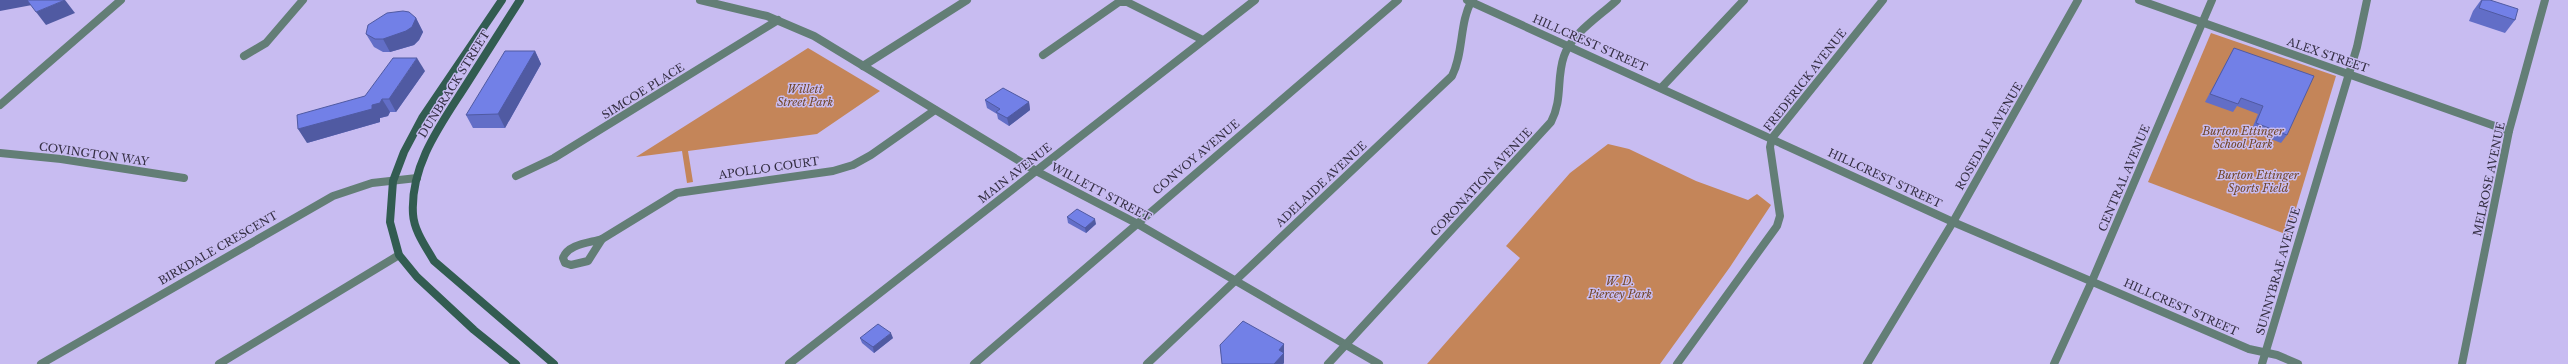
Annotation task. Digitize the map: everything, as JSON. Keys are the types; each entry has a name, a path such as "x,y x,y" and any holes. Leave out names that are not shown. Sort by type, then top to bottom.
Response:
{"main road":[{"name":"DUNBRACK STREET","path":"502,0 422,118 404,152 393,181 390,222 399,255 417,277 474,330 516,364"},
{"name":"DUNBRACK STREET","path":"520,0 429,144 417,178 413,195 413,216 421,239 434,261 554,364"}],"street":[{"path":"0,105 121,0"},
{"path":"244,56 266,43 303,0"},
{"name":"WILLETT STREET","path":"700,0 778,20 814,36 1036,171 1136,223 1236,279 1379,364"},
{"path":"863,66 967,0"},
{"name":"MAIN AVENUE","path":"789,364 1255,0"},
{"name":"CONVOY AVENUE","path":"974,364 1136,223 1398,0"},
{"name":"HILLCREST STREET","path":"1470,0 1569,47 1662,87 1953,222 2249,349 2266,352 2298,364"},
{"name":"ADELAIDE AVENUE","path":"1147,364 1452,76 1457,68 1462,35 1470,0"},
{"name":"CORONATION AVENUE","path":"1328,364 1551,122 1561,102 1563,63 1569,47 1617,0"},
{"path":"1662,87 1744,0"},
{"name":"FREDERICK AVENUE","path":"1678,364 1777,226 1780,216 1770,148 1772,138 1883,0"},
{"name":"ROSEDALE AVENUE","path":"1867,364 1953,222 2078,0"},
{"name":"ALEX STREET","path":"2139,0 2509,131"},
{"name":"CENTRAL AVENUE","path":"2054,364 2092,281 2212,0"},
{"name":"SUNNYBRAE AVENUE","path":"2262,364 2364,21 2367,0"},
{"name":"MELROSE AVENUE","path":"2462,364 2509,131 2542,1"},
{"path":"1043,55 1119,2 1127,2 1203,40"},
{"name":"SIMCOE PLACE","path":"516,176 554,158 778,20"},
{"name":"APOLLO COURT","path":"602,239 588,261 571,265 565,263 563,258 565,252 572,247 602,239 677,193 833,171 853,165 935,110"},
{"name":"COVINGTON WAY","path":"0,153 62,159 184,178"},
{"name":"BIRKDALE CRESCENT","path":"41,364 333,196 372,183 417,178"},
{"path":"219,364 399,255"}],"green space":[{"name":"Burton Ettinger School Park","path":"2211,33 2336,76 2288,235 2148,182"},
{"name":"Willett Street Park","path":"808,48 880,91 817,134 688,151 693,182 687,183 682,151 636,157"},
{"name":"W. D. Piercey Park","path":"1608,144 1629,149 1696,181 1748,200 1757,194 1771,205 1730,267 1660,364 1427,364 1520,258 1506,246 1570,173"}],"building":[{"path":"27,0 65,0 36,12"},
{"path":"2482,0 2490,0 2518,9 2515,20 2479,8"},
{"path":"403,11 409,12 416,18 412,27 406,31 383,39 375,39 366,34 368,25 387,13"},
{"path":"2234,48 2314,76 2287,135 2256,123 2263,106 2241,98 2238,104 2210,94"},
{"path":"505,51 535,51 498,114 466,115"},
{"path":"393,58 417,58 389,99 382,99 380,103 372,105 372,109 298,129 297,115 365,96"},
{"path":"1003,88 1029,102 1007,118 996,112 1000,109 985,100"},
{"path":"1077,209 1095,219 1085,228 1067,217"},
{"path":"1243,321 1284,344 1279,350 1284,353 1274,364 1222,364 1220,345"},
{"path":"878,324 891,333 873,347 860,338"}],"park label":[{"name":"Burton Ettinger Sports Field","path":"2258,181"}]}
